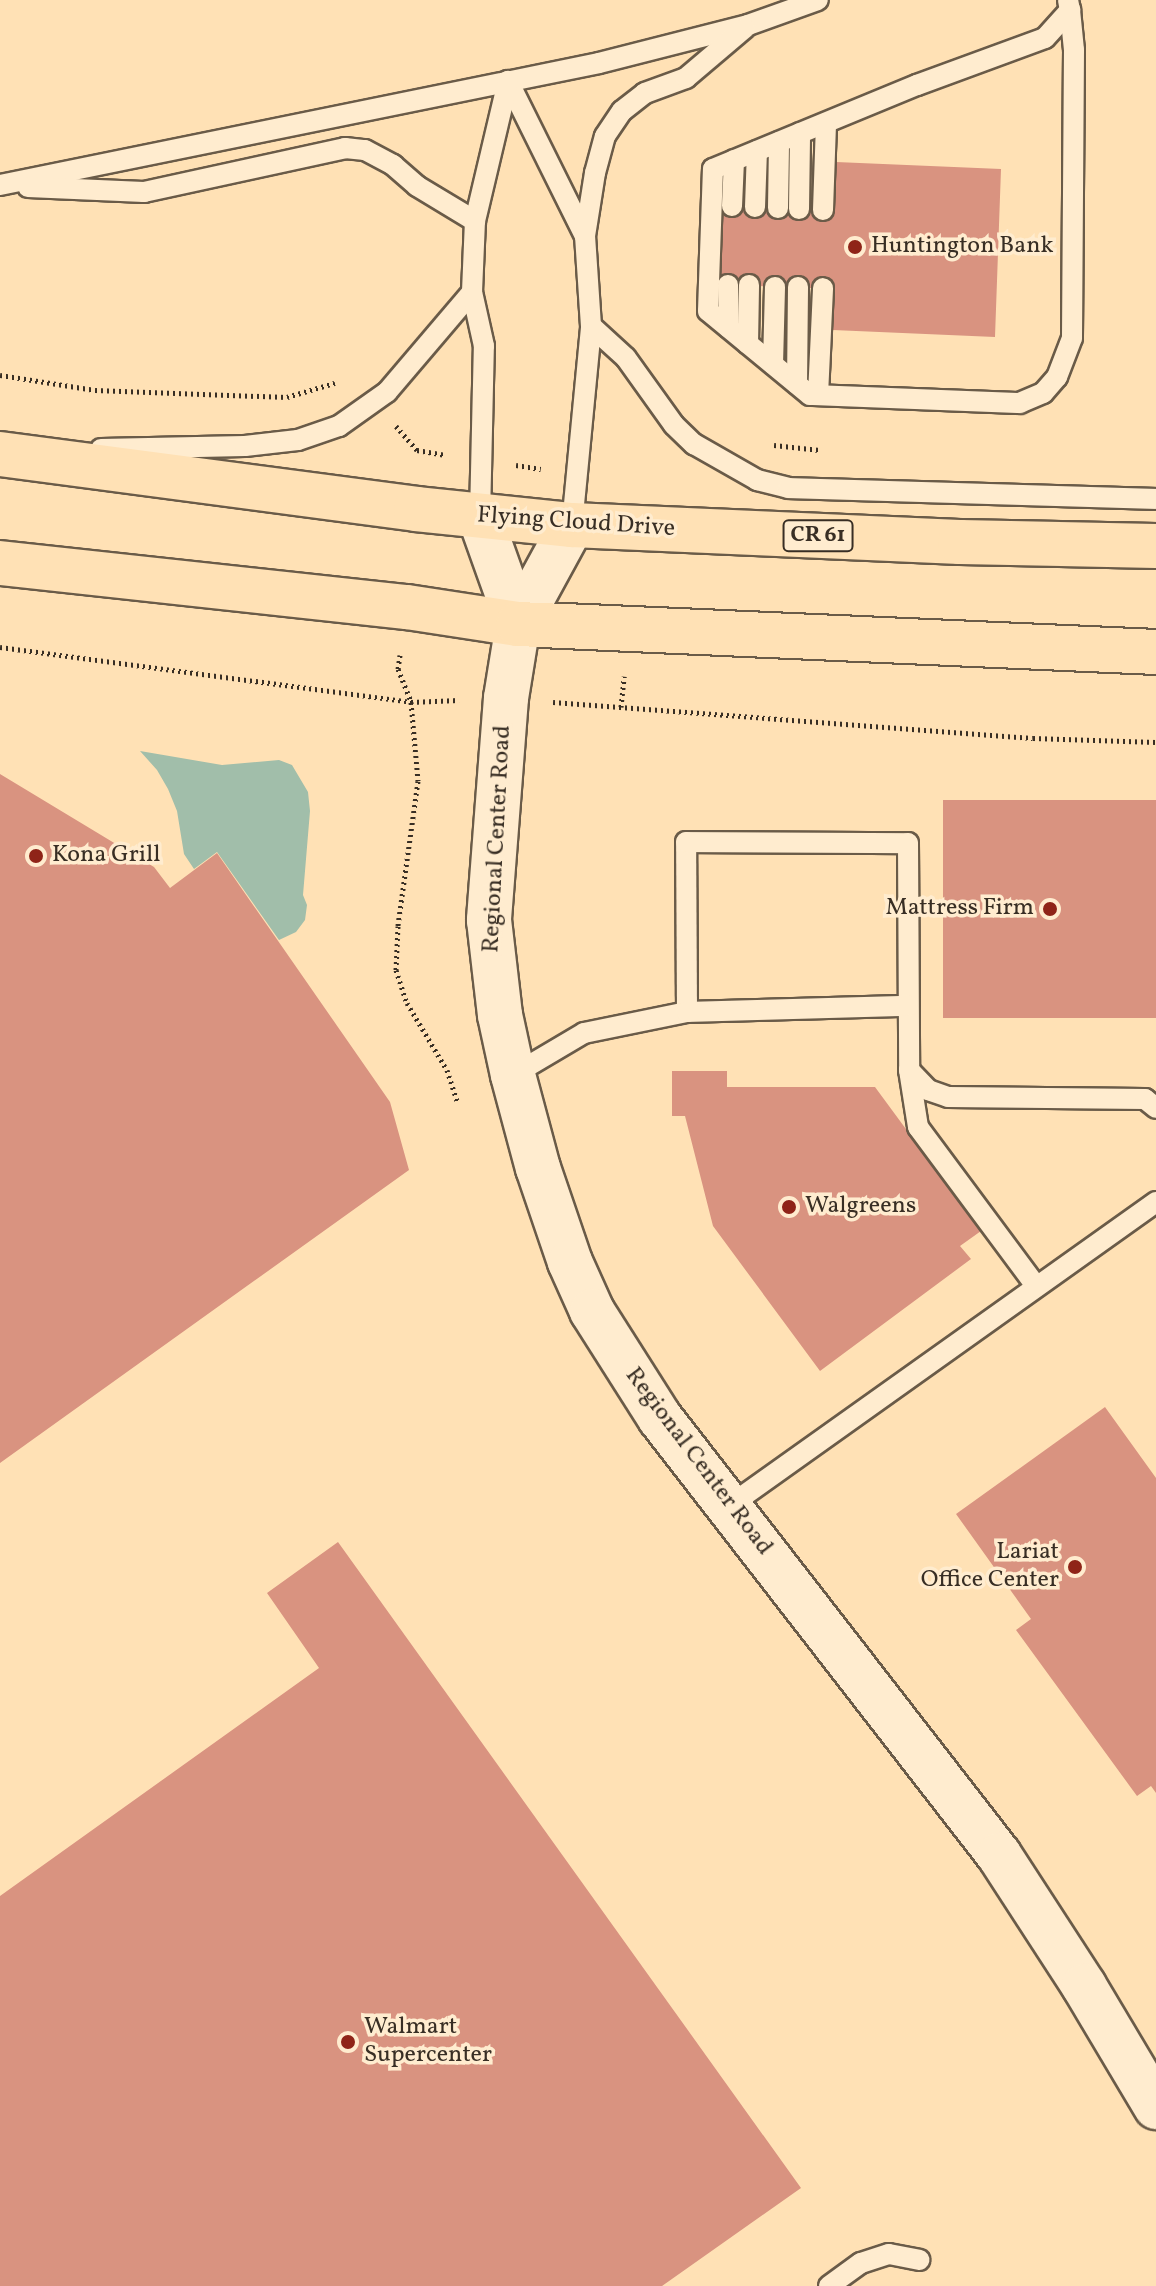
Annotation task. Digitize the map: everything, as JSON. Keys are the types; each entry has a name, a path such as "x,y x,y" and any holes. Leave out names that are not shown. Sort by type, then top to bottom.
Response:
{"main road":[{"name":"Flying Cloud Drive","path":"0,453 480,517 572,525 960,542 1156,546"},
{"path":"0,563 407,607 518,624 1156,652"}],"street":[{"name":"Regional Center Road","path":"480,517 518,624"},
{"name":"Regional Center Road","path":"572,525 518,624 506,698 489,920 500,1015 513,1075 553,1218 592,1311 660,1418 999,1855 1084,1986 1156,2107"}],"lane":[{"path":"0,185 599,63 748,25 818,0"},
{"path":"1069,5 1074,50 1072,338 1057,377 1043,393 1020,403 810,395 708,311 713,169 1045,38 1069,5"},
{"path":"572,525 591,326 585,236 605,136 622,111 645,93 686,78 748,25"},
{"path":"480,517 484,346 472,292 475,221 508,81"},
{"path":"508,81 585,236"},
{"path":"823,210 826,123"},
{"path":"779,142 789,208 800,133"},
{"path":"0,185 144,192 345,148 365,150 475,221"},
{"path":"755,207 757,151"},
{"path":"732,206 734,160"},
{"path":"728,285 729,328"},
{"path":"748,344 749,285"},
{"path":"773,364 775,287"},
{"path":"797,384 798,287"},
{"path":"818,395 823,288"},
{"path":"0,453 245,446 298,440 339,426 387,392 472,292"},
{"path":"591,326 626,358 674,425 694,444 757,480 788,488 1156,499"},
{"path":"687,1012 686,842 908,843 909,1070 918,1127 1036,1286"},
{"path":"513,1075 584,1033 687,1012 908,1006"},
{"path":"909,1070 928,1090 948,1097 1145,1099 1156,1108"},
{"path":"729,1506 1156,1202"},
{"path":"829,2286 861,2263 889,2254 919,2260"}],"path":[{"path":"0,647 411,702 506,698 1033,738 1156,742"},
{"path":"411,702 418,781 398,926 396,970 407,1003 447,1070 458,1103"}],"shaded area":[{"path":"140,751 222,765 279,760 292,765 308,792 310,811 303,895 307,905 305,920 296,932 279,940 217,852 194,869 184,854 177,811 168,789 157,770"}],"building":[{"name":"Huntington Bank","path":"836,162 1001,169 995,337 833,330 834,289 711,284 714,205 834,211"},
{"path":"0,774 154,867 170,888 217,853 390,1102 409,1170 0,1463"},
{"name":"Mattress Firm","path":"943,800 1156,800 1156,1018 943,1018"},
{"name":"Walgreens","path":"672,1071 727,1071 727,1087 875,1087 981,1231 960,1246 971,1259 820,1371 713,1226 685,1116 672,1116"},
{"name":"Lariat Office Center","path":"1105,1407 1156,1478 1156,1793 1151,1786 1137,1796 1016,1630 1031,1619 956,1514"},
{"name":"Walmart Supercenter","path":"338,1542 801,2188 662,2286 0,2286 0,1896 319,1668 267,1593"}],"place":[{"name":"Huntington Bank","path":"855,247"},
{"name":"Kona Grill","path":"36,856"},
{"name":"Mattress Firm","path":"1050,909"},
{"name":"Walgreens","path":"789,1207"},
{"name":"Lariat Office Center","path":"1075,1567"},
{"name":"Walmart Supercenter","path":"348,2042"}]}
